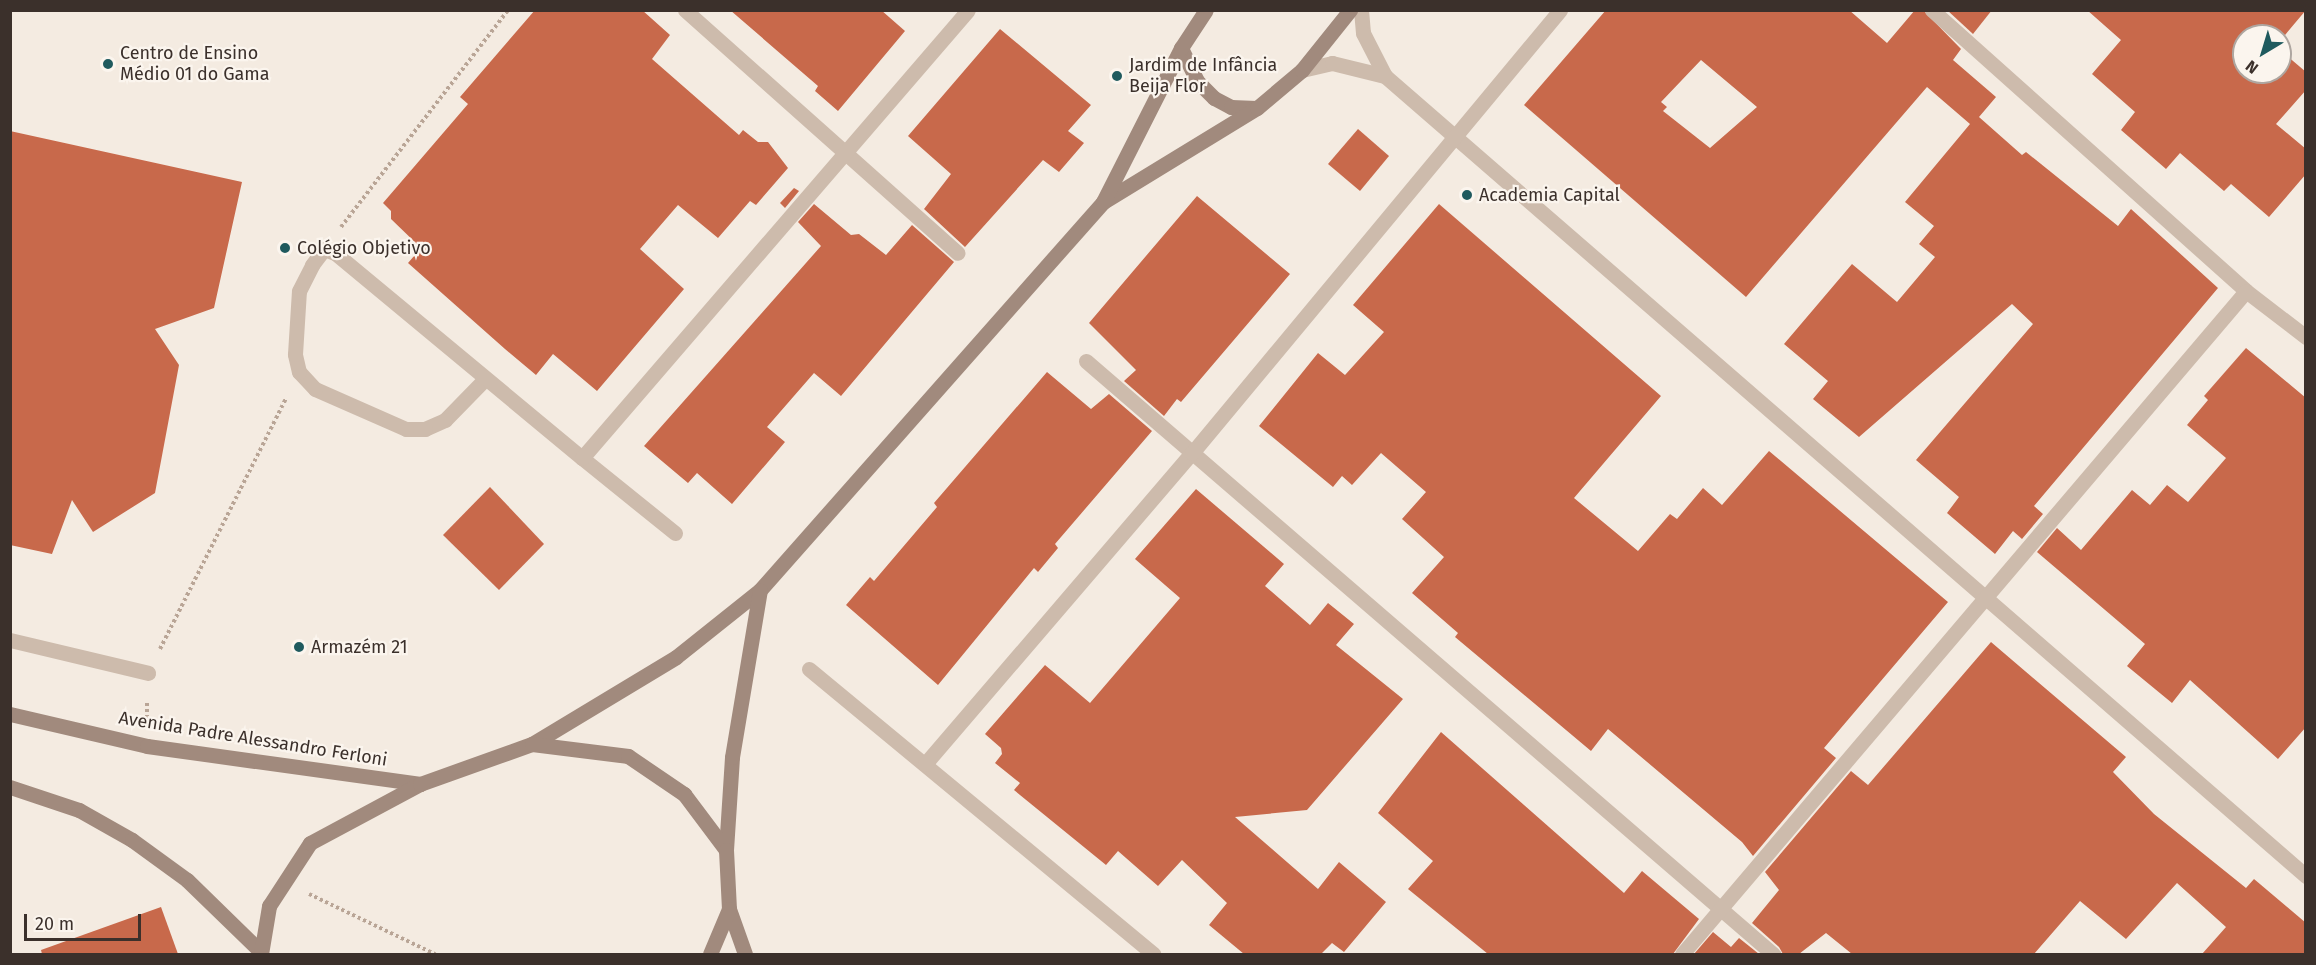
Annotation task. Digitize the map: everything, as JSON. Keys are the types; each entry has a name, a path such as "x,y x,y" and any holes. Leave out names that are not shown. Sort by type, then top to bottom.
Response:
{"street":[{"path":"685,10 958,253"},
{"path":"582,458 848,153 968,10"},
{"path":"261,953 269,906 310,843 420,784 532,744 675,657 760,590 1103,202 1180,48 1206,10"},
{"path":"1103,202 1257,108 1302,69 1350,10"},
{"path":"1361,10 1363,33 1384,76 2306,876"},
{"path":"925,764 1192,453 1560,10"},
{"path":"1932,10 2246,291 2306,337"},
{"path":"1180,48 1197,81 1214,98 1231,107 1257,108"},
{"path":"1302,69 1332,63 1384,76"},
{"path":"485,379 445,420 425,429 406,429 315,389 299,372 295,354 299,291 324,249 335,253 485,379 675,533"},
{"path":"1682,954 1987,600 2246,291"},
{"path":"1086,361 1773,954"},
{"path":"745,954 729,909 726,850 732,757 760,590"},
{"path":"10,640 148,673"},
{"path":"809,669 1153,954"},
{"name":"Avenida Padre Alessandro Ferloni","path":"10,714 147,746 420,784"},
{"path":"532,744 628,756 684,794 726,850"},
{"path":"10,787 79,810 132,840 188,880 261,953"},
{"path":"710,954 729,909"}],"path":[{"path":"324,249 508,10"},
{"path":"147,746 148,673 299,372"},
{"path":"285,882 435,954"}],"building":[{"path":"535,10 642,10 670,35 652,59 739,135 743,130 758,142 768,142 788,168 756,205 750,201 718,238 678,205 640,249 684,289 597,391 553,354 536,375 505,349 408,263 421,248 391,219 391,211 383,203 468,104 460,97"},
{"path":"730,10 881,10 905,31 838,111 815,91 818,86"},
{"path":"1606,10 1849,10 1887,43 1915,10 1923,10 1961,49 1953,60 1996,97 1979,117 2022,155 2026,152 2118,226 2131,209 2218,288 2034,506 2043,514 2022,539 2013,531 1995,554 1947,513 1959,497 1916,460 2033,324 2012,304 1859,437 1813,399 1828,381 1784,344 1852,264 1897,302 1935,257 1919,244 1934,226 1905,202 1970,124 1927,87 1746,297 1524,105","holes":["1701,60 1757,107 1710,148 1663,111 1667,107 1661,102"]},
{"path":"1947,10 1992,10 1973,34"},
{"path":"2087,10 2306,10 2292,27 2292,24 2232,24 2232,84 2292,84 2292,60 2306,72 2306,90 2276,124 2306,149 2306,174 2269,217 2231,184 2224,191 2180,153 2166,169 2121,130 2135,112 2092,74 2121,40"},
{"path":"1000,29 1091,105 1068,131 1084,143 1059,172 1043,160 965,247 924,209 951,174 908,136"},
{"path":"1358,129 1389,156 1360,191 1328,164"},
{"path":"10,131 242,182 214,308 155,329 179,365 155,493 93,532 72,500 52,554 10,545"},
{"path":"794,188 799,191 785,208 780,203"},
{"path":"1197,196 1290,274 1181,402 1177,399 1164,416 1124,381 1136,370 1089,323"},
{"path":"814,204 851,235 859,234 886,255 912,225 954,262 841,396 814,373 767,427 785,442 732,504 697,473 688,483 644,446 821,246 798,222"},
{"path":"1439,204 1661,396 1574,498 1638,551 1670,514 1677,519 1703,488 1722,505 1769,451 1948,602 1824,748 1836,758 1753,856 1742,842 1608,729 1591,751 1455,637 1458,633 1412,593 1444,557 1402,519 1426,492 1381,453 1352,485 1342,476 1333,487 1259,426 1318,353 1345,375 1384,332 1353,305"},
{"path":"2246,348 2306,398 2306,727 2278,759 2190,680 2172,703 2127,666 2145,644 2037,552 2057,528 2081,550 2132,490 2150,505 2167,485 2188,502 2226,458 2187,425 2208,400 2204,396"},
{"path":"1047,372 1091,409 1109,394 1152,431 1055,544 1058,548 1038,572 1034,568 938,685 846,605 870,577 874,581 937,507 934,503"},
{"path":"490,487 544,544 499,590 443,535"},
{"path":"1196,489 1284,564 1265,586 1310,625 1328,603 1354,624 1336,645 1403,699 1307,810 1235,817 1318,889 1339,862 1386,902 1344,952 1332,943 1321,954 1244,954 1209,925 1227,903 1182,860 1158,886 1118,851 1106,865 1014,790 1020,783 995,763 1002,754 1001,748 985,734 1045,665 1090,703 1180,598 1135,559"},
{"path":"1991,642 2126,757 2113,772 2154,814 2246,888 2254,879 2306,923 2306,954 2202,954 2226,927 2177,883 2126,939 2080,901 2034,954 1852,954 1826,933 1799,954 1783,954 1779,947 1752,923 1779,890 1765,872 1851,771 1868,785"},
{"path":"1441,732 1624,893 1642,871 1699,919 1673,954 1488,954 1408,889 1433,861 1378,813"},
{"path":"161,907 178,954 42,954 41,950"},
{"path":"1713,932 1731,947 1739,938 1759,954 1694,954"}],"place":[{"name":"Centro de Ensino Médio 01 do Gama","path":"108,64"},
{"name":"Jardim de Infância Beija Flor","path":"1117,76"},
{"name":"Academia Capital","path":"1467,195"},
{"name":"Colégio Objetivo","path":"285,248"},
{"name":"Armazém 21","path":"299,647"}]}
